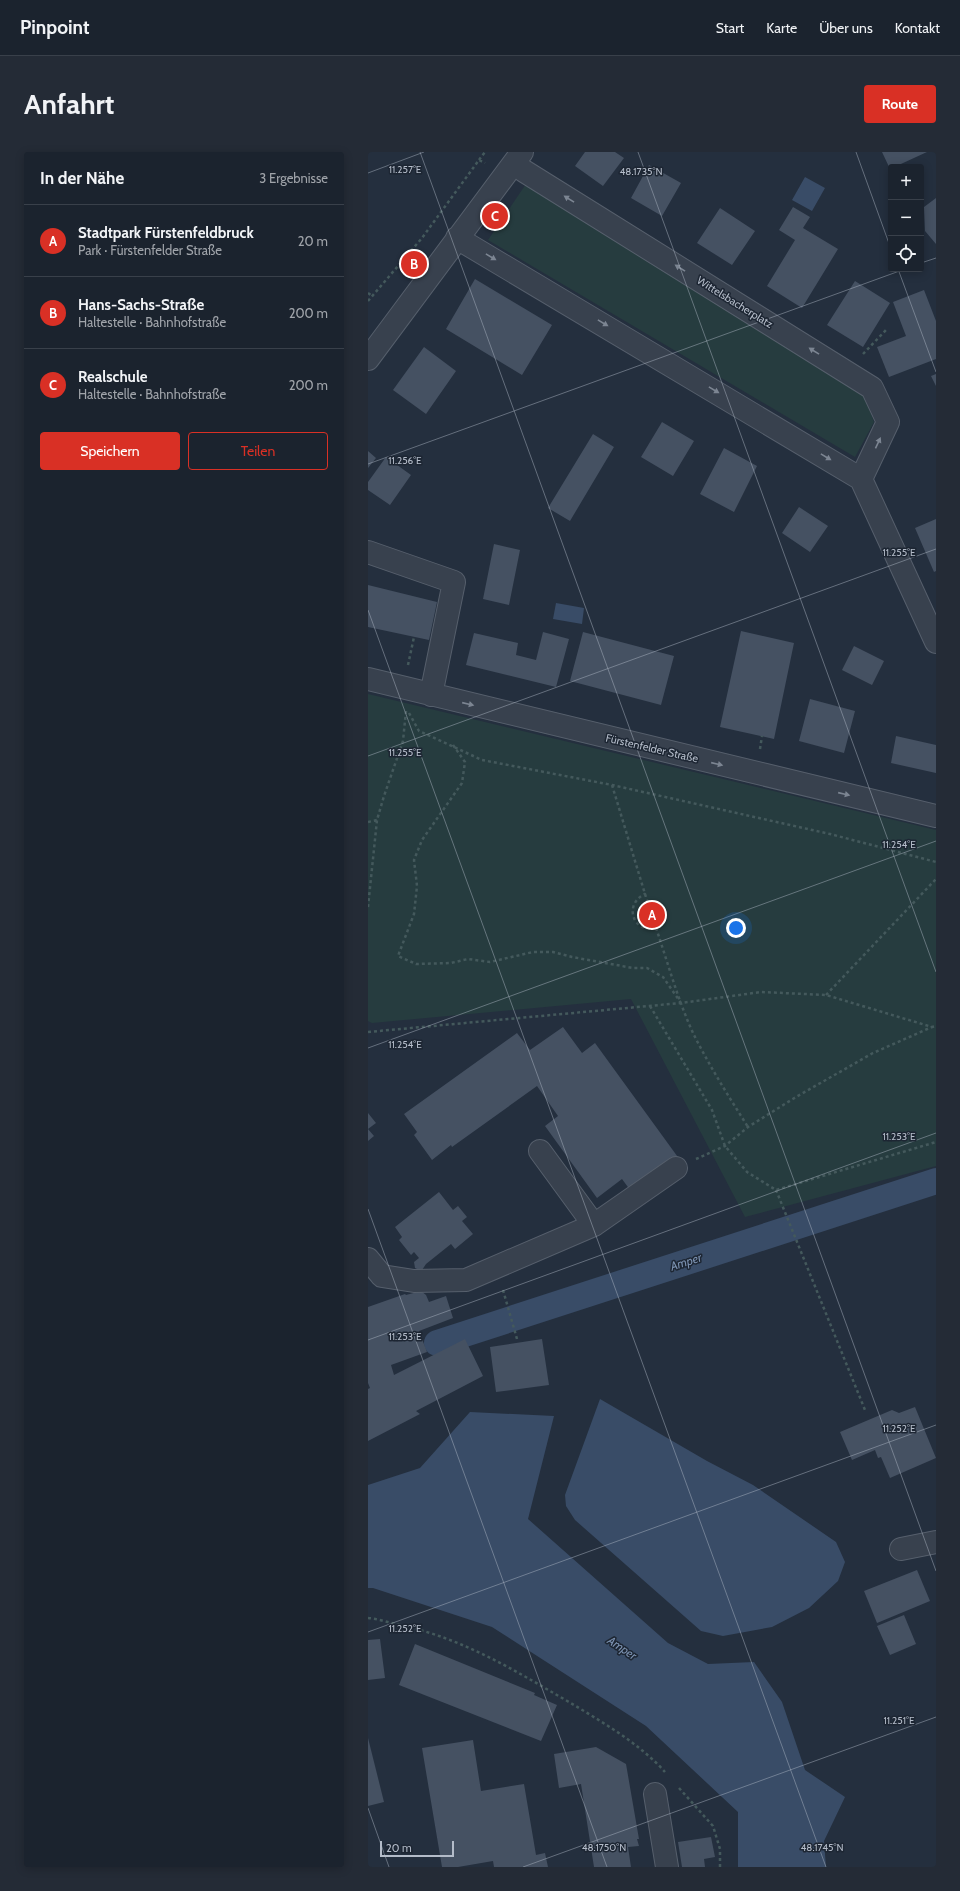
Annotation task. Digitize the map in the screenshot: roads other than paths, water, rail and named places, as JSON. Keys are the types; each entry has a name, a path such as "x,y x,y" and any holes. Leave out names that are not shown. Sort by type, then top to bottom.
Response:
{"street":[{"path":"371,347 518,158"},
{"name":"Wittelsbacherplatz","path":"518,158 524,171 872,388 888,422 861,479"},
{"path":"457,238 861,479 936,642"},
{"path":"368,552 454,582 430,695"},
{"name":"Fürstenfelder Straße","path":"368,679 936,816"},
{"path":"540,1151 594,1225"},
{"path":"368,1258 382,1276 414,1281 466,1280 594,1225 676,1168"},
{"path":"901,1549 936,1542"},
{"path":"655,1794 667,1867"}],"water":[{"path":"805,177 825,188 812,211 792,200"},
{"path":"556,603 584,608 582,624 553,619"},
{"path":"600,1399 707,1461 753,1485 836,1542 845,1562 838,1581 809,1608 772,1627 723,1636 701,1631 575,1520 566,1506 565,1495"},
{"path":"470,1412 554,1416 528,1519 668,1643 708,1664 754,1662 782,1702 805,1770 845,1797 824,1841 826,1867 738,1867 738,1812 646,1726 492,1627 373,1588 368,1588 368,1485 420,1468"}],"waterway":[{"name":"Amper","path":"437,1343 936,1181"}],"place":[{"name":"Realschule","path":"495,216"},
{"name":"Hans-Sachs-Straße","path":"414,264"},
{"name":"Stadtpark Fürstenfeldbruck","path":"652,915"}]}
